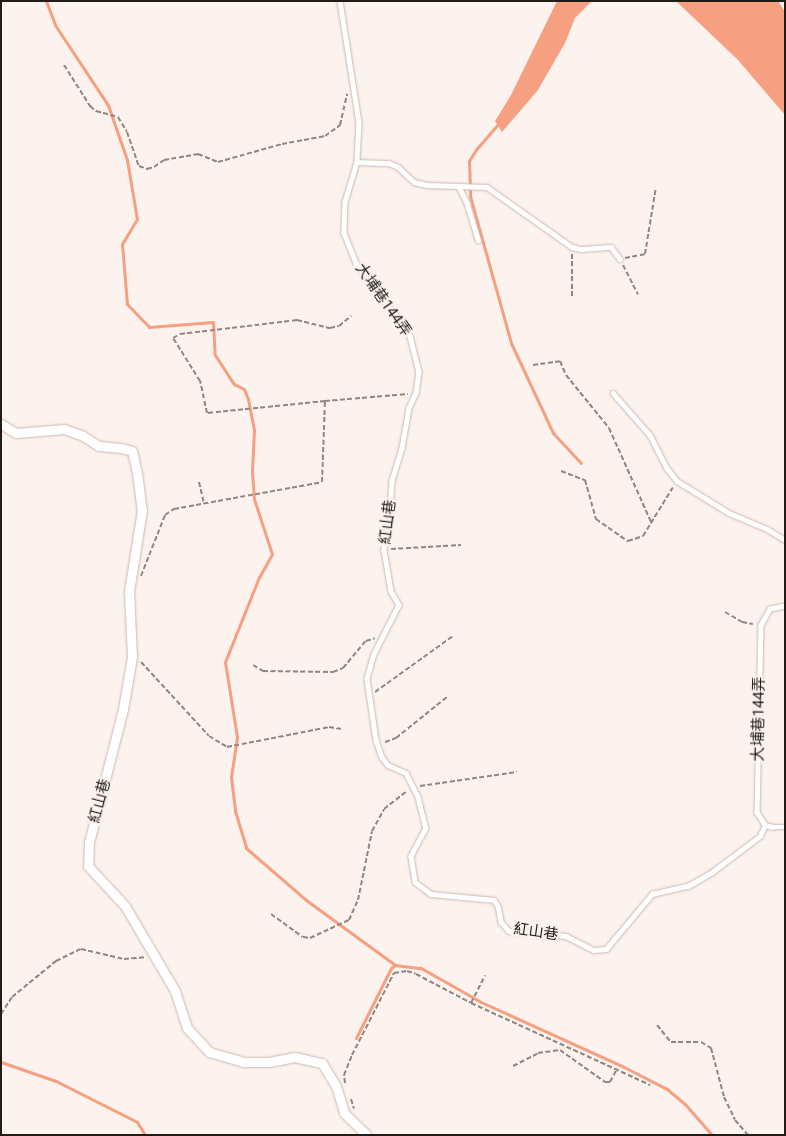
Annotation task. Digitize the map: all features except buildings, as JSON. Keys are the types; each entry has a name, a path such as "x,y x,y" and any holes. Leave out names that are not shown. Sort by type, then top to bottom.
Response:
{"street":[{"name":"紅山巷","path":"1,424 16,433 64,429 83,436 99,446 132,451 142,510 129,591 132,657 123,708 90,842 88,866 125,906 175,991 187,1028 209,1052 226,1059 243,1062 269,1062 295,1057 322,1063 336,1086 344,1113 367,1135"}],"lane":[{"name":"大埔巷144弄","path":"340,1 359,122 357,162 345,202 344,233 356,263 410,336 419,372 416,393"},
{"path":"357,162 389,163 398,167 414,182 459,187 488,187 572,247 581,249 611,247 620,259"},
{"path":"459,187 467,203 478,240"},
{"path":"613,392 650,435 667,468 677,481 729,514 767,529 785,540"},
{"name":"紅山巷","path":"416,393 409,408 402,448 392,481 384,550 391,591 399,605 368,667 367,679 378,745 382,756 388,766 406,774 414,787 426,828 411,856 411,869 415,882 423,890 431,894 494,900 498,906 501,922 510,931 566,936 594,950 606,949 611,946 652,894 688,886 712,872 760,836 765,825"},
{"path":"761,625 770,609 785,606"},
{"name":"大埔巷144弄","path":"761,625 757,812 765,825"},
{"path":"765,825 773,828 785,827"}],"path":[{"path":"64,65 90,106 96,111 118,117 127,132 139,166 147,169 154,167 164,160 198,154 218,162 282,144 325,136 340,125 347,90"},
{"path":"638,294 620,259 645,254 656,187"},
{"path":"572,247 572,296"},
{"path":"351,316 339,326 330,328 297,320 180,334 173,338 200,381 207,413 416,393"},
{"path":"533,365 560,361 566,375 609,428 651,522"},
{"path":"141,577 165,515 174,509 322,482 325,401"},
{"path":"561,471 585,480 596,520 628,541 643,536 677,481"},
{"path":"199,482 204,503"},
{"path":"384,550 461,545"},
{"path":"725,612 742,622 761,625"},
{"path":"253,665 263,671 334,672 343,668 366,641 384,635"},
{"path":"369,695 381,689 453,636"},
{"path":"132,657 145,664 209,736 227,747 329,727 342,729"},
{"path":"378,745 396,738 448,696"},
{"path":"271,914 303,937 310,938 349,920 358,900 372,831 384,809 414,787 517,772"},
{"path":"1,1014 12,997 56,961 81,949 124,959 156,956"},
{"path":"346,1090 344,1075 394,973 407,971 471,1004 650,1085"},
{"path":"471,1004 485,975"},
{"path":"656,1025 671,1042 701,1042 711,1048 724,1097 735,1120 748,1135"},
{"path":"513,1066 538,1053 560,1050 605,1082 610,1082 617,1069"},
{"path":"350,1098 358,1128"}],"shaded area":[{"path":"557,1 592,1 575,18 565,43 538,90 502,132 495,121 511,95"},
{"path":"676,1 778,1 785,12 785,115 738,60"}],"waterway":[{"path":"46,1 55,25 108,105 127,160 137,219 122,244 127,304 149,327 213,322 215,355 234,384 244,389 248,399 254,430 252,471 254,499 272,554 259,577 225,662 237,737 231,777 235,811 246,848 306,900 395,965 421,968 481,1002 624,1067 667,1089 685,1104 712,1135"},
{"path":"499,123 477,148 469,161 470,196 511,343 553,433 581,463"},
{"path":"356,1038 391,968 395,965"},
{"path":"1,1062 56,1081 137,1122 145,1135"}]}
